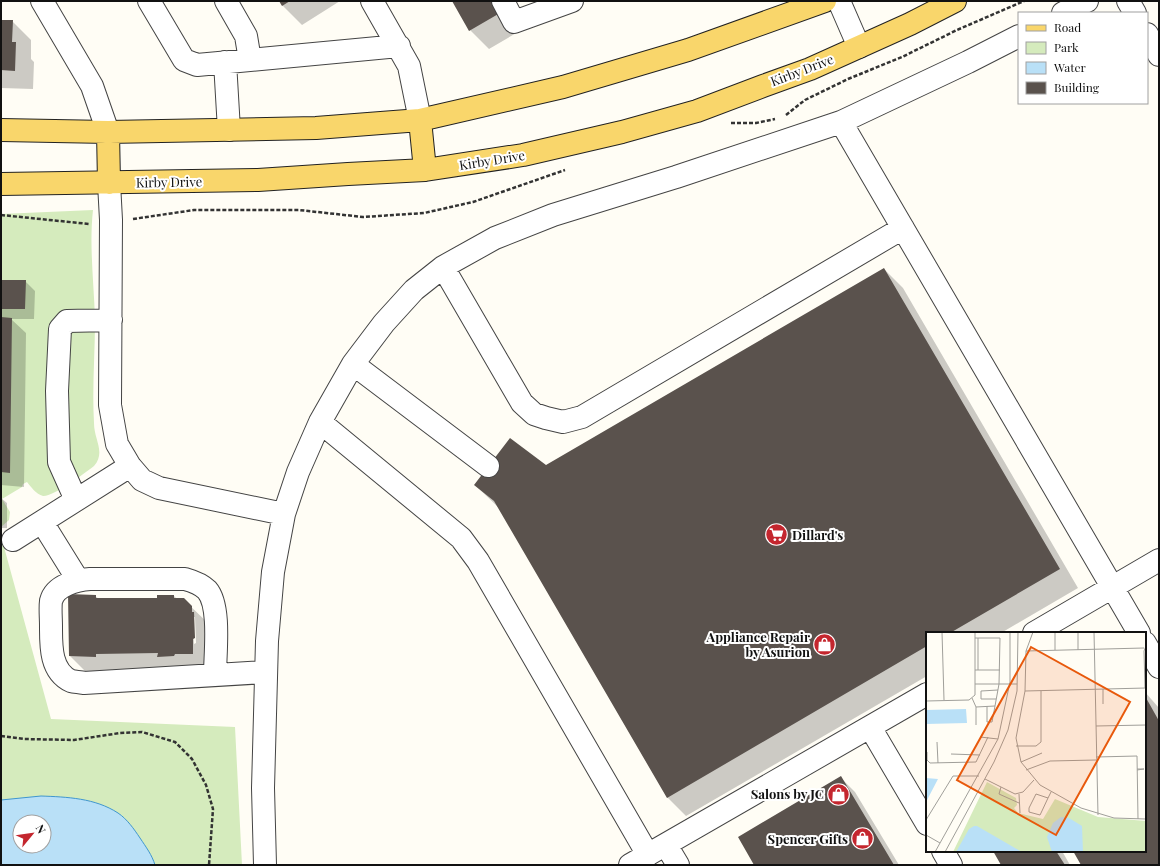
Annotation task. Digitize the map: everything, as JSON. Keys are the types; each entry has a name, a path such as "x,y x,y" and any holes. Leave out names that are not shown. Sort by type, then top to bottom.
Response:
{"main road":[{"path":"1,130 108,132 316,128 420,120 578,82 688,50 825,1"},
{"name":"Kirby Drive","path":"1,184 258,180 425,170 523,155 622,132 697,111 810,69 910,24 955,1"},
{"path":"420,120 425,170"},
{"path":"108,132 109,183"}],"street":[{"path":"42,1 92,86 108,132"},
{"path":"150,1 184,60 197,65 398,46"},
{"path":"226,1 246,36 250,60"},
{"path":"372,1 409,66 420,120"},
{"path":"503,1 514,22 572,1"},
{"path":"839,1 859,47"},
{"path":"1065,12 1087,1"},
{"path":"1128,1 1134,12"},
{"path":"1148,36 1159,55"},
{"path":"265,865 263,788 267,641 273,572 284,514 298,472 320,422 353,364 384,323 414,290 443,267 495,238 553,215 676,177 841,122 968,62 1018,37"},
{"path":"225,62 229,130"},
{"path":"841,122 1138,632"},
{"path":"109,183 111,220 110,405 117,444 130,466 142,480 159,488 284,514"},
{"path":"443,267 522,403 534,414 563,422 582,417 903,228"},
{"path":"76,500 59,462 57,391 60,328 67,321 110,320"},
{"path":"353,364 488,466"},
{"path":"320,422 457,535 470,548 648,855 678,865"},
{"path":"13,540 130,466"},
{"path":"42,522 78,580"},
{"path":"1036,632 1159,560"},
{"path":"214,675 216,612 212,598 206,590 195,582 185,579 78,580 64,585 51,600 51,651 54,661 61,673 71,680 84,683 266,672"},
{"path":"1146,645 1159,667"},
{"path":"648,855 926,695"},
{"path":"870,727 926,822"},
{"path":"944,852 951,865"}],"path":[{"path":"1,736 24,740 74,740 120,733 142,732 175,742 192,759 206,785 213,809 209,865"}],"green space":[{"path":"93,210 92,251 95,320 93,410 94,429 99,456 94,466 54,493 43,496 40,495 27,482 23,484 22,487 2,499 10,512 9,520 1,527 1,214"},
{"path":"1,536 51,719 235,727 242,865 1,865"}],"water":[{"path":"41,796 81,799 100,804 118,813 130,824 138,835 149,851 155,865 1,865 1,800"}],"building":[{"path":"279,1 290,1 282,6"},
{"path":"452,1 493,1 500,13 469,31"},
{"path":"1,20 13,20 12,42 16,42 15,71 1,70"},
{"name":"Dillard's","path":"884,268 1060,569 952,632 926,632 926,647 667,798 494,501 474,485 510,438 546,465"},
{"path":"1,280 26,280 25,309 1,309"},
{"path":"1,317 12,318 10,473 1,472"},
{"path":"68,594 96,595 96,598 157,598 157,595 174,595 174,598 184,598 192,606 192,612 194,612 195,638 193,639 193,654 175,654 174,656 157,657 158,653 96,654 96,657 69,656"},
{"path":"1146,698 1159,721 1159,865 1081,865 1074,852 1146,852"},
{"path":"841,776 894,865 754,865 738,837"},
{"path":"994,852 1057,852 1065,865 1001,865"}],"place":[{"name":"Dillard's","path":"777,535"},
{"name":"Appliance Repair by Asurion","path":"825,644"},
{"name":"Salons by JC","path":"839,794"},
{"name":"Spencer Gifts","path":"863,839"}]}
